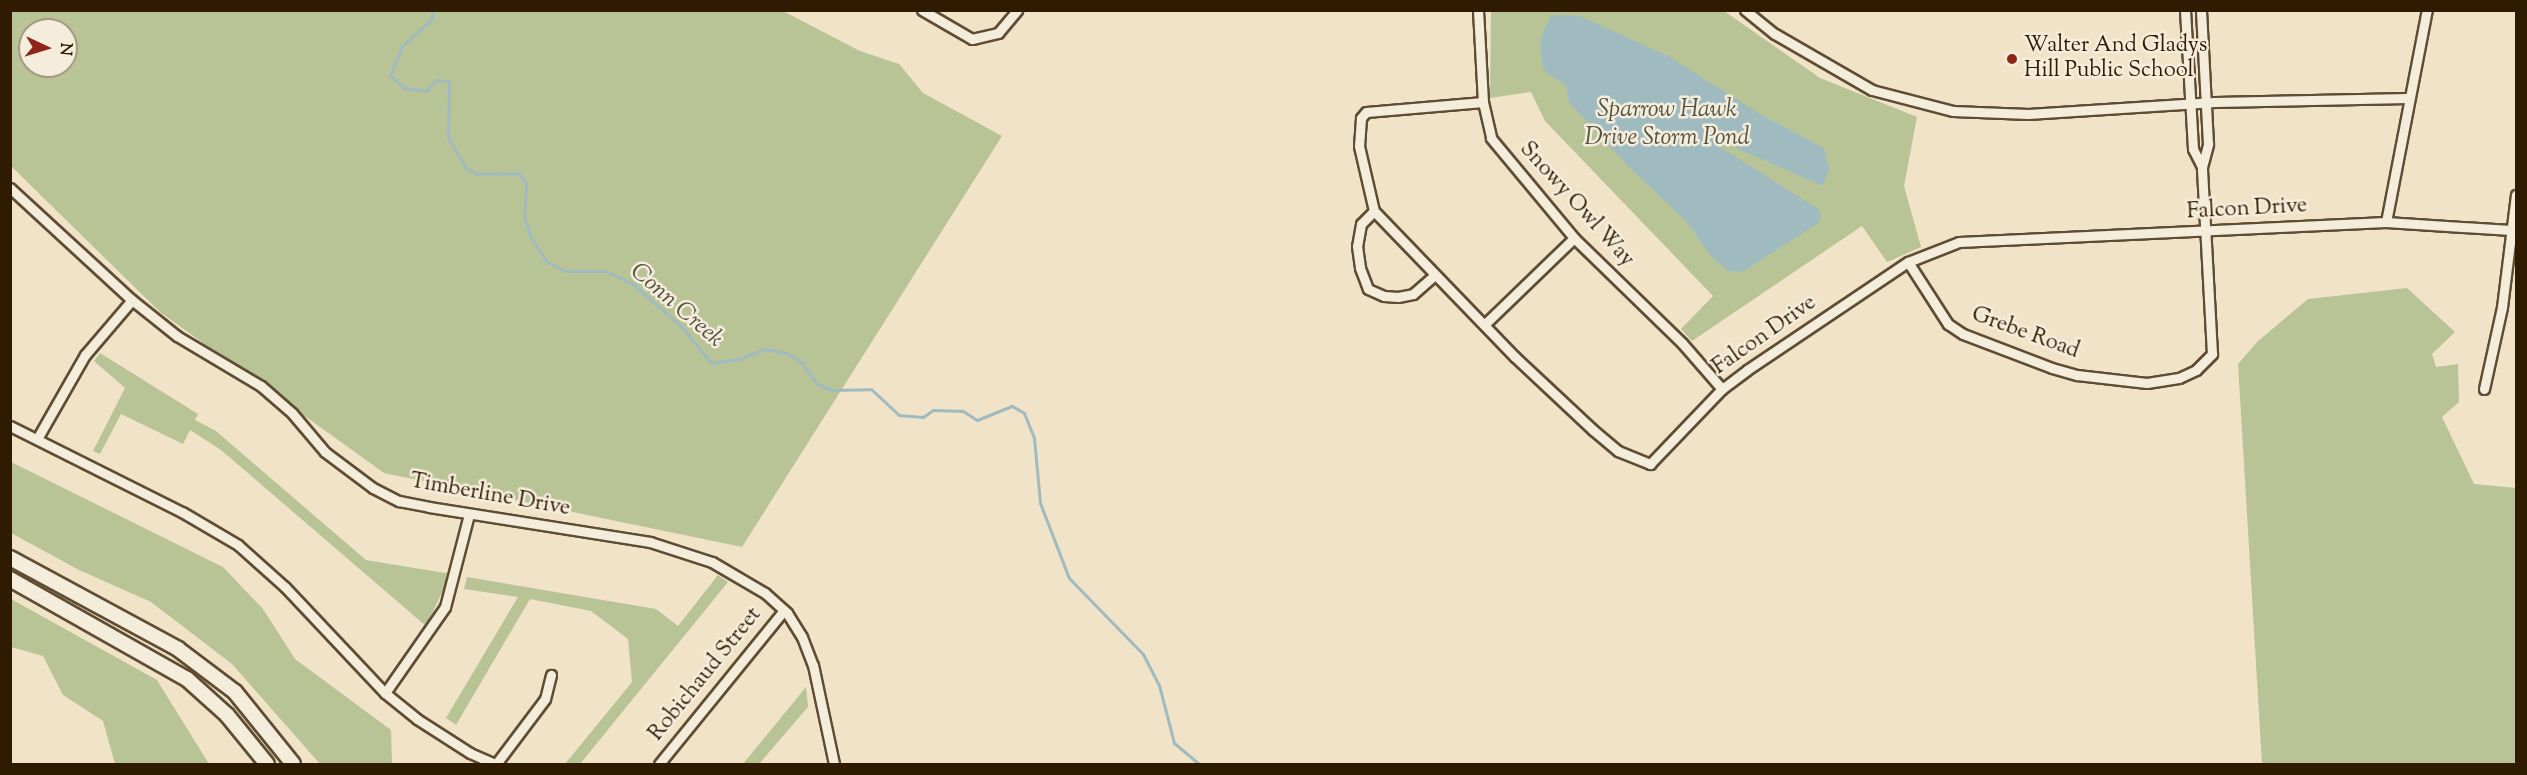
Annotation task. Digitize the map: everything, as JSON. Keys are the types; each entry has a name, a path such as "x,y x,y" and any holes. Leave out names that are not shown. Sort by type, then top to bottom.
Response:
{"main road":[{"path":"10,558 178,649 235,692 293,765"},
{"path":"10,579 188,679 227,715 267,765"}],"street":[{"path":"922,10 972,39 998,33 1017,10"},
{"name":"Snowy Owl Way","path":"1479,10 1483,102 1491,138 1574,238 1682,343 1722,389"},
{"path":"1745,10 1775,34 1872,90 1953,111 2028,114 2206,102 2408,98"},
{"path":"2185,10 2193,149 2202,168"},
{"path":"2201,10 2208,144 2202,168"},
{"path":"2386,222 2408,98 2427,10"},
{"path":"1435,275 1413,294 1398,297 1383,296 1368,288 1360,268 1357,246 1361,224 1374,211 1359,146 1361,117 1366,112 1483,102"},
{"name":"Grebe Road","path":"1908,262 1948,324 1963,334 2077,375 2158,383 2196,370 2212,354 2202,168"},
{"name":"Timberline Drive","path":"10,188 132,300 177,336 261,386 292,413 325,452 373,488 399,501 650,542 712,562 765,593 784,610 802,637 813,665 834,765"},
{"path":"2484,389 2502,307 2517,195"},
{"name":"Falcon Drive","path":"1374,211 1435,275 1486,323 1515,357 1618,451 1643,463 1656,461 1722,389 1908,262 1959,242 2386,222 2511,230"},
{"path":"1486,323 1574,238"},
{"path":"37,439 85,355 132,300"},
{"path":"10,426 182,512 238,545 285,587 385,693 417,719 470,753 496,765 545,699 551,675"},
{"path":"385,693 445,607 469,514"},
{"name":"Robichaud Street","path":"658,765 784,610"}],"green space":[{"path":"10,11 783,11 860,51 899,64 923,93 1002,136 742,547 384,473 160,312 11,166"},
{"path":"1491,11 1724,11 1820,78 1917,117 1904,186 1921,247 1887,262 1862,226 1692,341 1681,329 1713,296 1545,121 1531,92 1490,98"},
{"path":"2407,288 2455,332 2432,354 2436,367 2458,364 2459,402 2442,417 2474,484 2516,488 2516,764 2262,764 2238,364 2257,342 2308,299"},
{"path":"100,353 198,414 195,420 216,431 366,560 451,574 426,626 221,450 190,430 183,444 121,414 100,454 93,451 125,388 94,361"},
{"path":"11,462 223,567 263,609 295,659 391,730 392,764 320,764 232,664 151,602 79,570 11,533"},
{"path":"718,575 728,582 580,764 565,764 632,682 628,639 591,611 530,599 456,725 446,718 518,597 464,589 467,577 656,609 678,626"},
{"path":"11,599 157,680 209,764 115,764 103,721 63,695 43,656 11,647"},
{"path":"806,687 808,707 759,764 743,764"}],"water":[{"name":"Sparrow Hawk Drive Storm Pond","path":"1551,15 1580,16 1668,56 1760,114 1824,148 1829,170 1823,186 1734,147 1726,136 1720,147 1820,210 1820,222 1742,272 1728,271 1710,255 1686,221 1628,166 1569,102 1566,86 1543,70 1540,40"}],"waterway":[{"name":"Conn Creek","path":"432,10 432,19 402,46 390,75 404,88 426,91 436,80 449,81 448,137 466,168 477,174 519,173 526,183 524,216 531,238 547,262 566,271 606,271 633,284 682,327 711,363 740,359 764,349 787,353 801,362 817,384 832,390 871,389 899,415 923,417 933,410 963,411 977,420 1012,406 1024,413 1034,438 1040,503 1069,578 1143,654 1159,685 1174,743 1199,764"}],"place":[{"name":"Walter And Gladys Hill Public School","path":"2012,59"}]}
